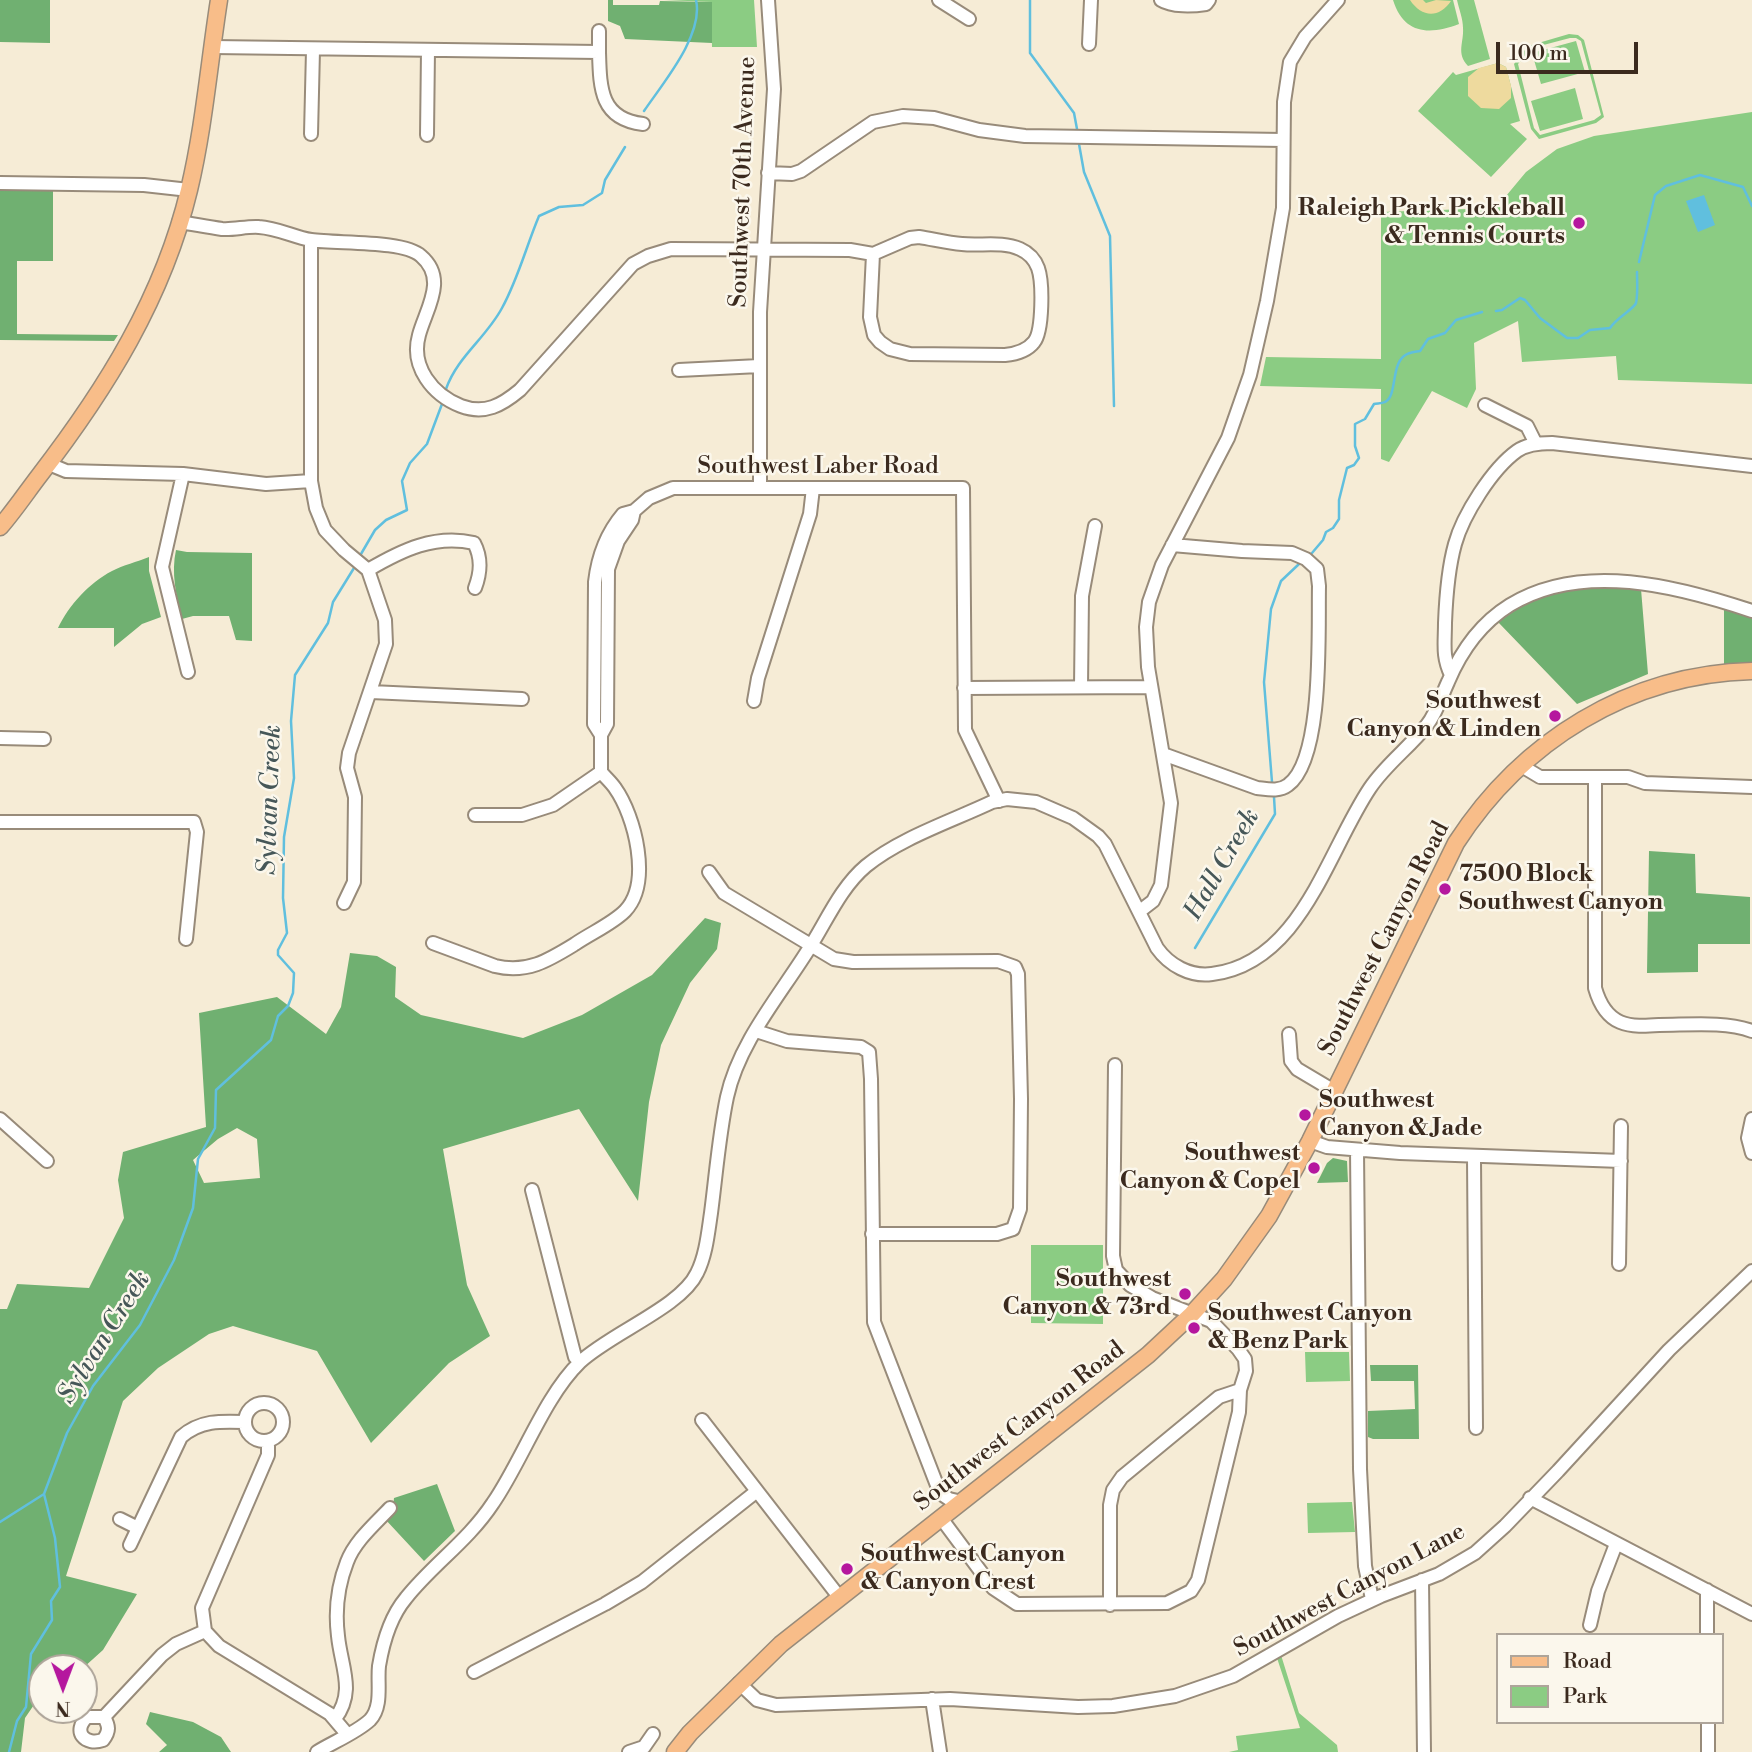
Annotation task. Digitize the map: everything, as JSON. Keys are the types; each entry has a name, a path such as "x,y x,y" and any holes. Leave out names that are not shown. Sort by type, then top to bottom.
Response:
{"main road":[{"path":"0,527 85,415 122,358 153,293 189,190 205,107 219,0"},
{"name":"Southwest Canyon Road","path":"675,1752 690,1733 781,1644 1148,1355 1192,1314 1224,1279 1283,1192 1456,843 1488,799 1520,765 1545,743 1590,714 1641,691 1697,676 1752,671"}],"street":[{"name":"Southwest 70th Avenue","path":"760,488 762,250 774,89 768,0"},
{"path":"939,0 969,19"},
{"path":"1089,44 1091,0"},
{"path":"1161,0 1170,4 1199,5 1206,4 1209,0"},
{"path":"1140,911 1148,907 1159,891 1171,803 1151,687 1147,645 1147,614 1152,589 1228,438 1250,375 1267,301 1283,208 1284,102 1290,62 1305,37 1338,0"},
{"path":"598,31 599,84 608,108 627,122 643,124"},
{"path":"213,47 598,52"},
{"path":"312,134 313,50"},
{"path":"427,135 428,50"},
{"path":"768,173 792,174 801,171 873,122 903,116 933,118 979,130 1025,136 1283,141"},
{"path":"0,183 144,185 189,190"},
{"path":"179,222 223,229 260,227 311,240 406,248 421,256 431,269 434,282 434,298 418,341 418,357 424,376 437,392 457,405 485,410 497,407 520,390 633,264 671,249 850,250 873,254 910,238 919,237 963,244 1001,244 1021,249 1033,259 1041,278 1040,327 1035,341 1020,352 1005,355 910,354 890,349 874,335 870,326 873,254"},
{"path":"311,240 311,481 316,508 325,530 368,570 385,620 386,644 349,753 348,768 355,797 354,882 344,902"},
{"path":"679,370 759,366"},
{"path":"1485,405 1527,426 1536,444"},
{"path":"1451,675 1444,661 1444,648 1446,598 1455,543 1469,511 1496,472 1517,451 1536,444 1561,443 1752,466"},
{"path":"49,464 66,471 183,474 266,484 311,481"},
{"path":"183,474 162,566 188,672"},
{"name":"Southwest Laber Road","path":"601,772 601,735 594,724 597,565 603,545 623,514 634,511 649,498 674,488 963,488 964,688"},
{"path":"754,701 758,678 810,514 813,488"},
{"path":"1081,687 1082,596 1095,526"},
{"path":"368,570 398,552 432,541 459,539 474,543 480,555 475,588"},
{"path":"1163,754 1257,788 1285,788 1297,778 1316,715 1319,586 1317,569 1292,552 1172,545"},
{"path":"317,1752 370,1720 378,1697 383,1645 403,1601 460,1545 495,1502 553,1398 580,1362 604,1343 675,1299 696,1277 706,1245 731,1079 756,1031 845,889 863,869 891,849 999,801 1036,802 1073,818 1105,844 1162,954 1183,969 1196,974 1224,973 1269,950 1280,939 1312,895 1371,787 1432,717 1465,649 1477,633 1502,610 1528,595 1567,583 1595,581 1649,585 1687,592 1752,611"},
{"path":"999,801 965,730 964,688 1151,687"},
{"path":"371,692 522,699"},
{"path":"0,737 40,738 35,724"},
{"path":"1520,765 1540,777 1628,778 1645,783 1752,787"},
{"path":"433,943 505,969 526,968 548,961 625,911 635,895 638,884 637,851 621,799 614,786 601,772 553,805 522,816 475,815"},
{"path":"1595,777 1595,988 1598,999 1605,1010 1619,1022 1640,1026 1722,1025 1752,1031"},
{"path":"0,822 194,822 197,832 186,939"},
{"path":"709,872 724,893 828,956 842,961 998,961 1015,967 1018,974 1021,1099 1020,1209 1013,1229 997,1234 873,1234"},
{"path":"756,1031 787,1041 861,1047 869,1052 872,1079 873,1313 876,1331 940,1493 949,1499 962,1502"},
{"path":"1289,1034 1292,1061 1297,1069 1334,1091"},
{"path":"941,1518 993,1588 1017,1604 1167,1603 1191,1591 1198,1580 1239,1412 1240,1390 1246,1371 1245,1359 1211,1321 1140,1292 1121,1278 1116,1270 1113,1256 1115,1065"},
{"path":"0,1119 47,1161"},
{"path":"1752,1119 1748,1138 1752,1153"},
{"path":"1619,1264 1621,1126"},
{"path":"1310,1141 1327,1147 1474,1158 1620,1161"},
{"path":"1357,1150 1360,1480 1365,1566 1372,1600"},
{"path":"1474,1158 1476,1428"},
{"path":"532,1190 575,1357 580,1362"},
{"name":"Southwest Canyon Lane","path":"739,1684 757,1700 776,1705 932,1699 1095,1707 1175,1696 1233,1676 1338,1616 1439,1574 1475,1553 1505,1525 1669,1350 1752,1271"},
{"path":"1110,1605 1110,1505 1113,1490 1122,1477 1219,1397 1240,1390"},
{"path":"264,1403 277,1408 283,1420 282,1428 268,1441 252,1437 245,1422 248,1412 264,1403"},
{"path":"702,1420 840,1598"},
{"path":"130,1545 181,1437 192,1427 206,1423 245,1422"},
{"path":"268,1441 268,1455 202,1608 205,1631 219,1646 335,1718 347,1734"},
{"path":"474,1672 605,1605 642,1582 757,1491"},
{"path":"1530,1498 1752,1614"},
{"path":"335,1718 343,1706 347,1685 337,1627 341,1579 358,1542 390,1508"},
{"path":"120,1519 138,1528"},
{"path":"1590,1625 1598,1591 1616,1544"},
{"path":"1422,1580 1424,1752"},
{"path":"1707,1590 1707,1633"},
{"path":"104,1717 162,1655 176,1644 205,1631"},
{"path":"932,1699 940,1752"},
{"path":"1708,1724 1708,1752"},
{"path":"629,1752 645,1746 653,1734"}],"green space":[{"path":"0,0 50,0 50,43 0,42"},
{"path":"608,0 613,0 613,5 659,5 660,1 712,2 712,43 625,39 620,26 608,21"},
{"path":"664,0 754,0 757,47 712,47 711,2"},
{"path":"1393,0 1453,0 1459,24 1438,30 1419,29 1404,20"},
{"path":"1457,0 1474,0 1490,59 1468,66 1464,61 1461,52 1463,25"},
{"path":"1569,34 1578,35 1584,40 1604,117 1596,123 1539,139 1531,129 1514,64 1528,46","holes":["1576,38 1581,41 1601,115 1594,120 1540,135 1534,128 1518,64 1532,48"]},
{"path":"1576,41 1585,72 1541,84 1532,53"},
{"path":"1498,63 1506,67 1520,121 1510,124 1527,139 1491,177 1418,111 1453,72 1456,75"},
{"path":"1575,88 1583,119 1540,131 1531,101"},
{"path":"1752,112 1752,384 1618,380 1616,356 1522,362 1518,321 1474,343 1476,389 1467,408 1432,391 1389,462 1381,459 1381,389 1260,386 1266,357 1381,359 1381,212 1496,208 1526,172 1557,149 1594,136"},
{"path":"0,191 53,191 53,261 17,261 17,334 118,335 114,341 0,340"},
{"path":"176,550 252,553 252,641 236,640 229,616 193,616 182,619 174,576"},
{"path":"149,557 149,571 161,617 142,624 114,647 114,628 58,628 74,603 95,582 116,569"},
{"path":"1578,586 1641,589 1648,674 1577,704 1498,622 1535,597"},
{"path":"1724,606 1752,616 1752,662 1724,664"},
{"path":"1649,851 1695,854 1696,893 1750,897 1750,944 1698,944 1698,972 1647,973"},
{"path":"705,918 721,923 717,949 690,983 661,1045 649,1102 638,1201 579,1109 443,1149 467,1285 490,1336 449,1363 371,1443 317,1351 233,1326 209,1334 158,1368 123,1401 66,1576 137,1594 98,1654 28,1654 28,1714 25,1718 21,1752 0,1752 0,1309 7,1309 17,1284 89,1288 124,1218 118,1180 123,1152 206,1127 199,1013 277,997 326,1034 341,1007 350,953 377,956 396,967 395,997 421,1015 523,1038 582,1015 652,975","holes":["237,1128 257,1139 260,1178 204,1183 193,1160 218,1139"]},
{"path":"1333,1158 1347,1161 1348,1182 1317,1183 1327,1163"},
{"path":"1031,1245 1103,1245 1103,1324 1031,1323"},
{"path":"1305,1352 1349,1352 1350,1381 1306,1382"},
{"path":"1370,1365 1418,1365 1419,1439 1368,1437 1368,1411 1415,1409 1414,1381 1371,1381"},
{"path":"437,1484 455,1531 424,1561 385,1519 393,1508 394,1498"},
{"path":"1352,1502 1355,1532 1308,1533 1307,1503"},
{"path":"1281,1655 1299,1713 1337,1745 1338,1752 1229,1752 1238,1750 1236,1736 1300,1728 1277,1658"},
{"path":"150,1712 193,1722 221,1737 231,1752 159,1752 167,1745 146,1724"}],"sand":[{"path":"1410,0 1423,0 1426,3 1436,0 1451,1 1441,11 1430,14 1419,10"},
{"path":"1498,63 1506,67 1511,98 1499,109 1481,108 1468,96 1468,77 1479,68"}],"water":[{"path":"1704,195 1715,225 1698,232 1686,201"}],"waterway":[{"name":"Sylvan Creek","path":"644,111 688,43 697,14 696,0"},
{"path":"1030,0 1030,53 1074,113 1077,129"},
{"path":"1079,144 1084,172 1110,236 1114,406"},
{"path":"446,389 457,367 488,329 508,297 539,216 559,207 583,205 602,193 605,180 625,147"},
{"name":"Hall Creek","path":"1639,262 1655,195 1666,186 1700,175 1743,187 1752,206"},
{"name":"Hall Creek","path":"1496,311 1520,298 1525,300 1540,318 1567,338 1578,338 1590,330 1610,328 1635,305 1637,272"},
{"name":"Hall Creek","path":"1312,553 1339,519 1339,500 1347,468 1354,465 1359,458 1355,446 1355,424 1365,419 1374,404 1384,403 1389,399 1397,367 1404,356 1420,351 1428,339 1445,333 1456,320 1482,312"},
{"name":"Sylvan Creek","path":"361,554 375,530 386,520 407,510 402,481 410,463 427,444 442,404"},
{"name":"Hall Creek","path":"1272,782 1264,682 1271,609 1281,581 1299,564"},
{"name":"Sylvan Creek","path":"9,1752 17,1721 26,1707 31,1654 52,1620 51,1601 60,1587 55,1538 44,1494 67,1433 93,1386 140,1325 174,1260 193,1208 198,1159 215,1128 216,1090 271,1040 278,1016 288,1006 293,993 294,973 278,955 278,950 287,933 283,898 284,837 294,778 291,721 295,675 328,623 333,602 354,568"},
{"name":"Hall Creek","path":"1195,948 1275,814 1274,797"},
{"path":"0,1522 44,1494"}],"place":[{"name":"Raleigh Park Pickleball & Tennis Courts","path":"1579,223"},
{"name":"Southwest Canyon & Linden","path":"1555,716"},
{"name":"7500 Block Southwest Canyon","path":"1445,889"},
{"name":"Southwest Canyon & Jade","path":"1305,1115"},
{"name":"Southwest Canyon & Copel","path":"1314,1168"},
{"name":"Southwest Canyon & 73rd","path":"1185,1294"},
{"name":"Southwest Canyon & Benz Park","path":"1194,1328"},
{"name":"Southwest Canyon & Canyon Crest","path":"847,1569"}]}
